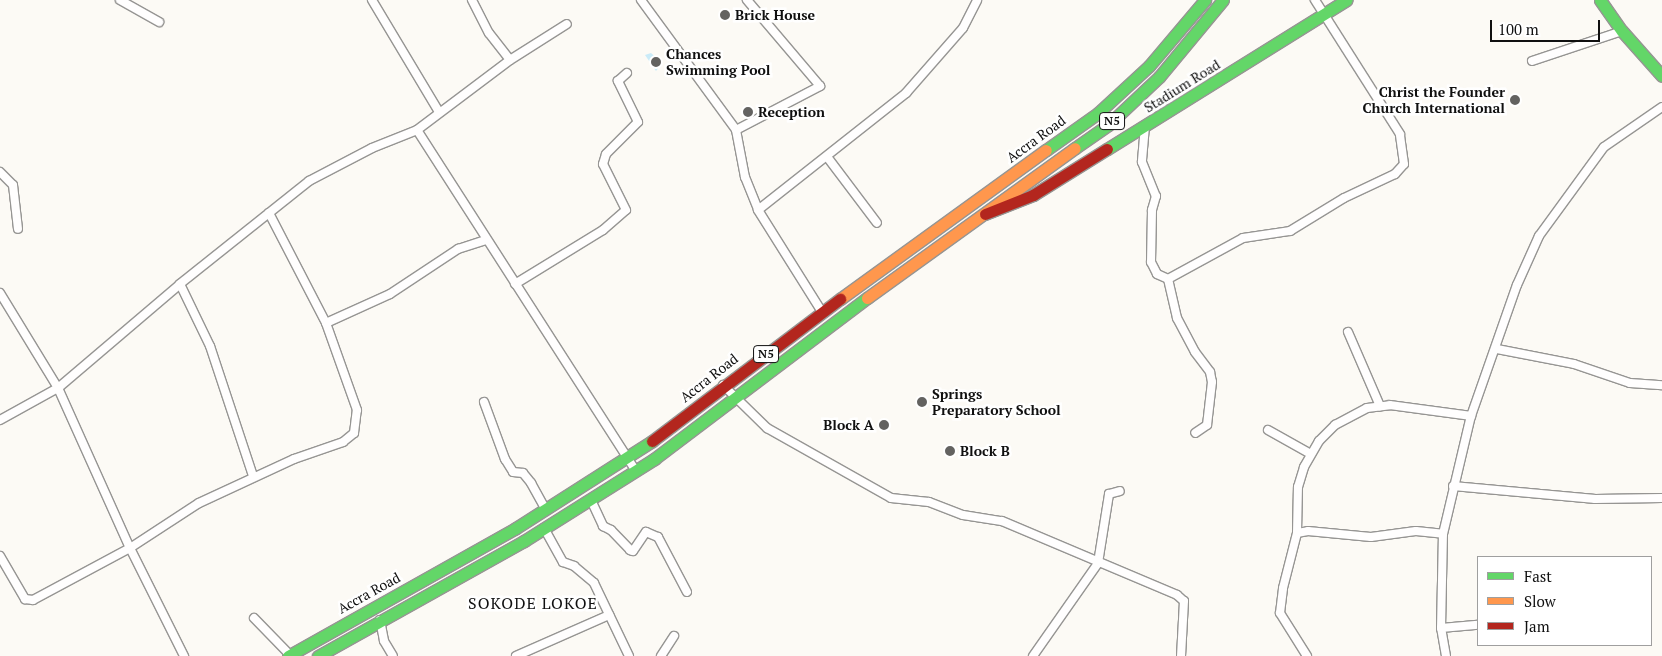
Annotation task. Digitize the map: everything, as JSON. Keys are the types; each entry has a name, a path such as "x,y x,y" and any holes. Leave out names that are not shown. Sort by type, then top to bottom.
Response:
{"main road":[{"name":"Accra Road","path":"289,655 546,510 627,459 822,312 1098,113 1149,66 1205,0"},
{"name":"Accra Road","path":"318,656 544,528 636,471 732,397 978,216 1108,125 1160,77 1223,0"},
{"name":"Stadium Road","path":"1000,184 1021,186 1053,183 1346,0"},
{"path":"1600,0 1622,31 1662,76"},
{"path":"978,216 1012,205 1053,183"}],"street":[{"path":"120,0 159,22"},
{"path":"372,0 439,112"},
{"path":"472,0 489,33 510,60"},
{"path":"641,0 736,130 745,177 758,210 822,312"},
{"path":"736,130 820,86 747,0"},
{"path":"758,210 828,158 906,93 963,28 977,0"},
{"path":"1168,279 1243,238 1290,230 1344,198 1395,174 1404,164 1400,134 1326,14 1315,0"},
{"path":"0,420 58,388 180,284 309,181 372,148 417,130 510,60 567,24"},
{"path":"1532,61 1622,31"},
{"path":"515,284 603,230 626,210 603,164 606,154 638,122 618,81 627,73"},
{"path":"1446,656 1441,628 1443,534 1471,416 1517,285 1538,236 1604,147 1662,106"},
{"path":"1145,126 1142,162 1156,196 1152,210 1150,262 1157,274 1168,279"},
{"path":"417,130 485,240 636,471"},
{"path":"828,158 877,223"},
{"path":"0,172 13,185 18,229"},
{"path":"0,556 25,599 33,600 130,548 199,503 253,476 343,442 357,427 357,410 326,323 270,213"},
{"path":"326,323 390,294 458,249 485,240"},
{"path":"1168,279 1177,318 1194,352 1210,372 1212,382 1207,425 1196,433"},
{"path":"180,284 210,346 253,476"},
{"path":"0,293 58,388 130,548 184,656"},
{"path":"1348,332 1380,406"},
{"path":"1496,349 1574,364 1630,384 1662,385"},
{"path":"723,385 732,397 767,428 891,498 928,502 963,515 1002,522 1177,595 1184,601 1181,656"},
{"path":"484,402 505,459 512,472 523,474 531,483 546,510"},
{"path":"1307,656 1280,613 1283,588 1297,533 1298,486 1311,454 1335,425 1367,408 1390,405 1471,416"},
{"path":"1268,430 1311,454"},
{"path":"1453,486 1595,499 1662,498"},
{"path":"1034,656 1098,563 1108,494 1120,491"},
{"path":"591,500 603,526 611,530 630,550 634,551 646,532 658,537 687,592"},
{"path":"544,528 563,562 574,566 594,584 629,656"},
{"path":"1297,533 1308,531 1371,537 1416,531 1443,534"},
{"path":"516,656 609,615"},
{"path":"254,618 289,655"},
{"path":"380,620 384,641 393,656"},
{"path":"1441,628 1477,625"},
{"path":"661,656 674,636"}],"water":[{"name":"Chances Swimming Pool","path":"651,53 662,63 656,71 645,55"}],"traffic: fast":[{"path":"1046,150 1098,113 1149,66 1205,0"},
{"path":"1075,148 1108,125 1159,77 1223,0"},
{"path":"1107,149 1346,0"},
{"path":"1600,0 1622,31 1662,76"},
{"path":"318,656 524,541 654,459 867,298"},
{"path":"288,656 516,528 652,441"}],"traffic: slow":[{"path":"867,298 1075,148"},
{"path":"840,299 1046,150"}],"traffic: jam":[{"path":"985,214 1033,195 1107,149"},
{"path":"652,441 840,299"}],"place":[{"name":"Brick House","path":"725,15"},
{"name":"Chances Swimming Pool","path":"656,62"},
{"name":"Christ the Founder Church International","path":"1515,100"},
{"name":"Reception","path":"748,112"},
{"name":"Springs Preparatory School","path":"922,402"},
{"name":"Block A","path":"884,425"},
{"name":"Block B","path":"950,451"}],"district":[{"name":"SOKODE LOKOE","path":"533,603"}]}
